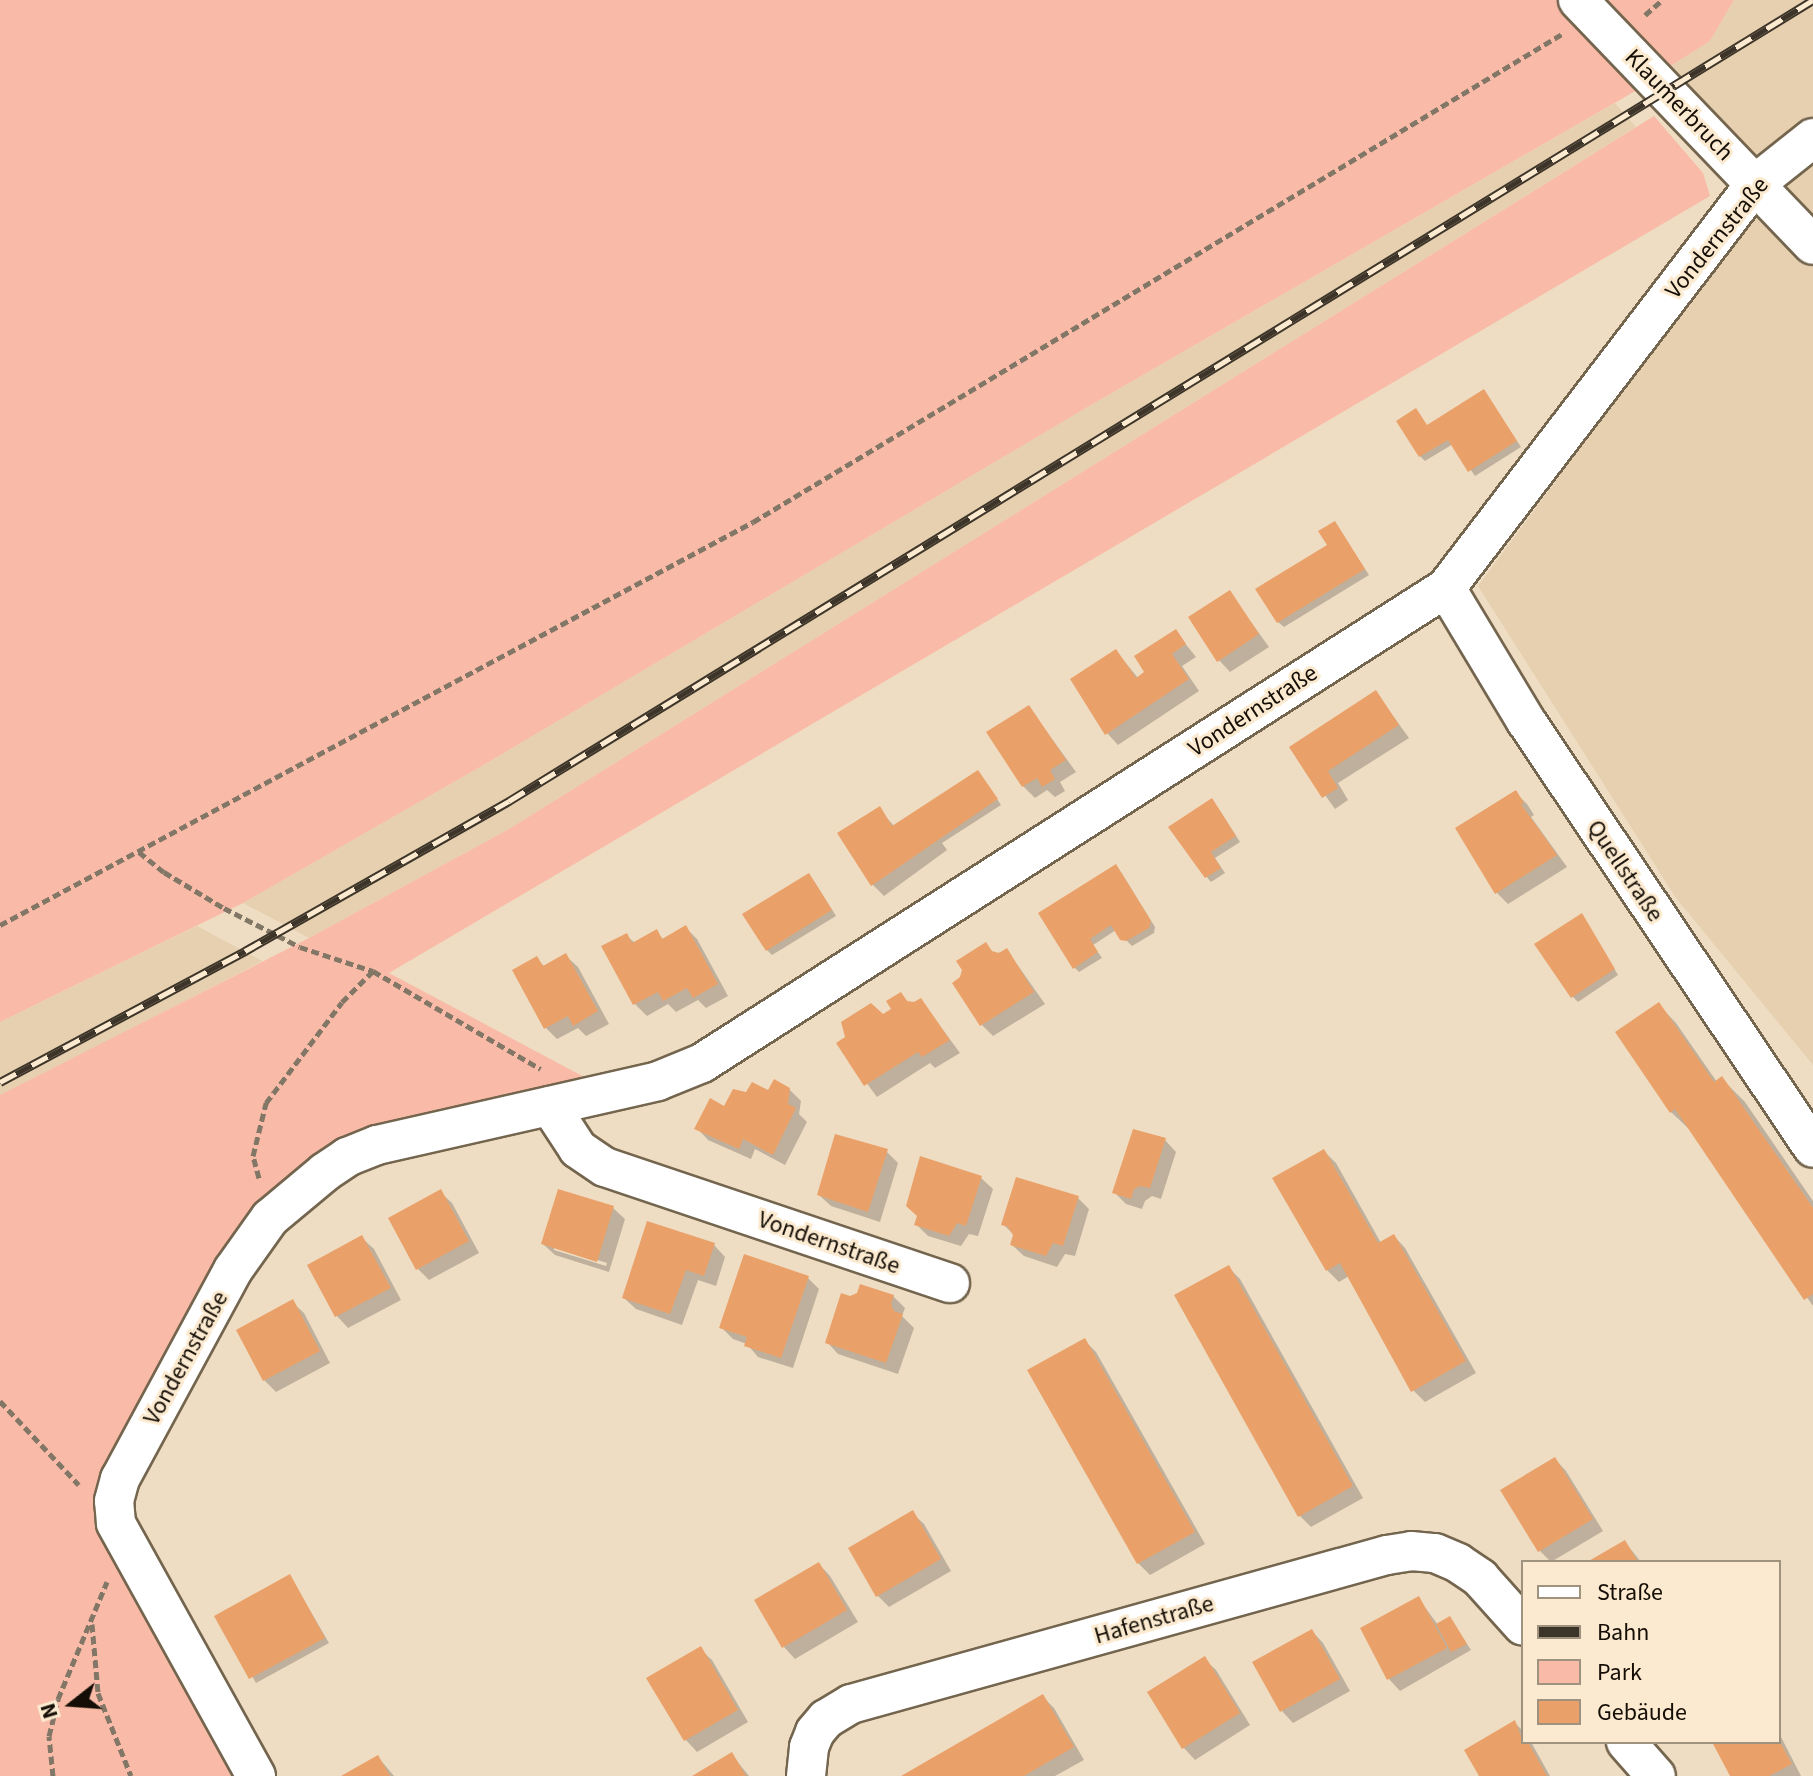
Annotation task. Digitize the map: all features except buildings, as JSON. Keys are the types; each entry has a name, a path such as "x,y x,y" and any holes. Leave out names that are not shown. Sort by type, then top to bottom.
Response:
{"street":[{"name":"Klaumerbruch","path":"1584,6 1813,245"},
{"name":"Vondernstraße","path":"116,1523 114,1501 120,1479 233,1270 270,1218 325,1172 347,1157 377,1145 658,1081 702,1063 1446,588 1755,184 1813,138"},
{"name":"Quellstraße","path":"1446,588 1526,721 1813,1148"},
{"name":"Vondernstraße","path":"550,1106 578,1149 605,1167 950,1283"},
{"path":"116,1523 256,1776"},
{"name":"Hafenstraße","path":"806,1776 809,1747 815,1732 826,1719 851,1704 1387,1555 1423,1552 1458,1563 1480,1578 1521,1624"},
{"path":"1628,1744 1656,1776"}],"path":[{"path":"0,925 753,522 1557,38 1584,6"},
{"path":"139,852 164,872 224,908 287,941 373,971 588,1098"},
{"path":"270,1218 253,1156 266,1103 342,1002 373,971"},
{"path":"0,1401 116,1523 113,1570 58,1699 49,1736 53,1776"},
{"path":"92,1623 98,1693 131,1776"}],"shaded area":[{"path":"1734,0 1813,0 1813,124 1760,174 1658,74 1710,41"},
{"path":"1615,103 1636,127 509,829 309,938 243,903 487,763 1091,405"},
{"path":"1813,151 1813,1065 1676,898 1478,586 1728,249 1742,211"},
{"path":"197,926 262,961 0,1098 0,1022"}],"green space":[{"path":"0,0 1557,0 1637,90 1091,405 487,763 243,903 0,1022"},
{"path":"1590,0 1734,0 1710,41 1658,74"},
{"path":"1654,116 1703,173 1710,196 389,973 588,1079 333,1141 254,1203 107,1471 243,1776 0,1776 0,1095 309,938 509,829"}],"railway":[{"path":"0,1082 245,951 509,801 1813,0"}]}
